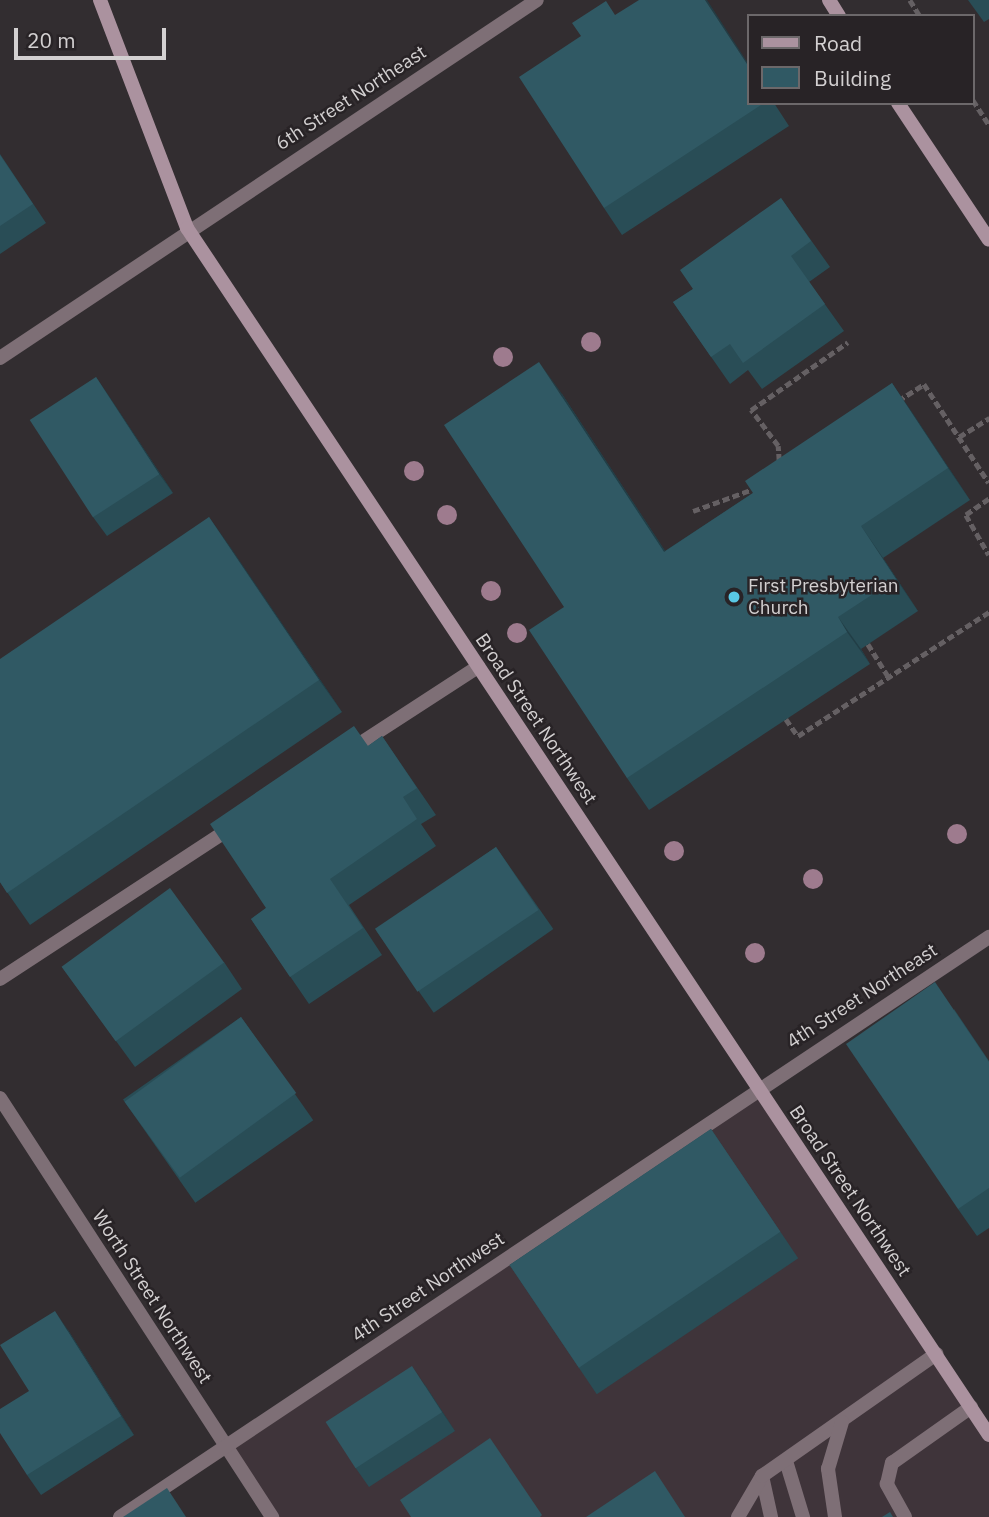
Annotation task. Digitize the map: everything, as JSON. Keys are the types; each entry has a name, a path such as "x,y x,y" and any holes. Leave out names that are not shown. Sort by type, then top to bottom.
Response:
{"main road":[{"name":"Broad Street Northwest","path":"100,0 187,228 989,1435"},
{"path":"899,105 989,240"}],"street":[{"name":"6th Street Northeast","path":"0,358 187,228 537,0"},
{"path":"332,762 478,667"},
{"path":"0,979 252,814"},
{"name":"4th Street Northeast","path":"757,1088 989,937"},
{"name":"4th Street Northwest","path":"120,1517 757,1088"},
{"name":"Worth Street Northwest","path":"0,1098 272,1517"},
{"path":"738,1517 752,1488 762,1476 936,1354"},
{"path":"905,1517 887,1484 892,1463 971,1407"},
{"path":"835,1517 828,1469 842,1422"},
{"path":"786,1461 803,1517"},
{"path":"762,1476 771,1517"},
{"path":"747,1517 752,1488"}],"path":[{"path":"975,103 989,125"},
{"path":"780,468 778,446 751,410 848,342"},
{"path":"891,406 924,384 989,483"},
{"path":"959,437 989,418"},
{"path":"693,511 768,484"},
{"path":"989,499 965,516 989,555"},
{"path":"786,719 798,736 989,612"},
{"path":"868,644 889,677"}],"shaded area":[{"path":"757,1088 989,1435 989,1517 272,1517 226,1446"}],"building":[{"path":"639,0 705,0 748,65 748,105 761,105 604,208 519,77 581,36 572,23 606,1 615,15"},
{"path":"0,155 33,204 0,226"},
{"path":"781,198 811,241 791,256 825,304 743,363 730,344 711,357 673,302 693,289 680,270"},
{"name":"First Presbyterian Church","path":"539,362 664,552 753,493 745,481 892,383 948,468 861,526 896,579 838,617 847,632 627,778 529,630 564,607 444,425"},
{"path":"96,377 159,474 93,517 30,420"},
{"path":"209,517 319,680 7,893 0,882 0,659"},
{"path":"354,726 368,746 382,736 417,788 403,797 417,819 330,879 363,928 290,977 251,919 266,908 210,824"},
{"path":"496,847 538,910 417,992 375,929"},
{"path":"170,888 224,962 116,1041 62,967"},
{"path":"935,982 989,1062 989,1188 958,1209 846,1044"},
{"path":"241,1017 296,1093 180,1178 125,1102"},
{"path":"711,1129 780,1232 579,1368 510,1265"},
{"path":"55,1311 121,1416 27,1475 0,1433 0,1409 29,1391 0,1345"},
{"path":"412,1366 442,1412 356,1468 326,1422"},
{"path":"490,1438 542,1515 540,1517 411,1517 400,1500"},
{"path":"655,1471 685,1517 586,1517"},
{"path":"167,1488 186,1517 123,1517"}],"place":[{"name":"First Presbyterian Church","path":"734,597"}]}
